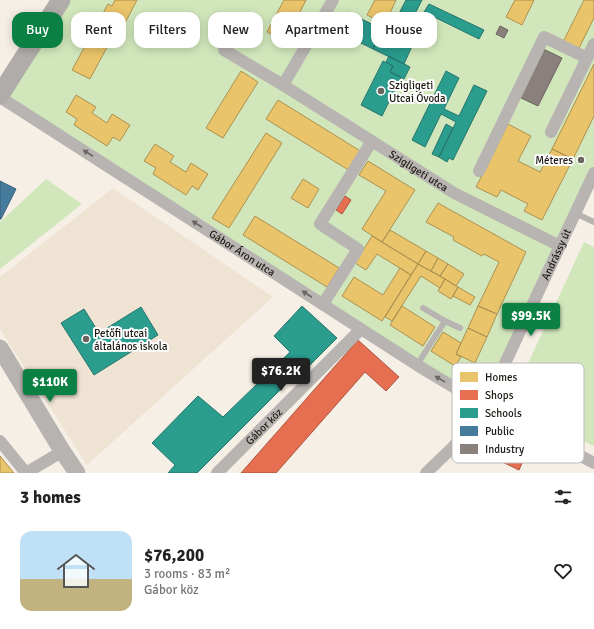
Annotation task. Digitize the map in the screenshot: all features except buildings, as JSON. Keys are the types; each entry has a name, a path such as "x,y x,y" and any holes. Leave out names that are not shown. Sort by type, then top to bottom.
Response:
{"main road":[{"path":"0,96 61,0"},
{"path":"0,348 77,473"}],"street":[{"path":"283,85 333,0"},
{"path":"479,171 544,37 587,58"},
{"path":"551,132 594,44"},
{"name":"Szigligeti utca","path":"224,50 283,85 454,193 560,246"},
{"name":"Gábor Áron utca","path":"0,96 452,386"},
{"path":"323,304 358,249 320,224 372,141"},
{"name":"Andrássy út","path":"505,363 594,173"},
{"name":"Gábor köz","path":"217,473 361,329"},
{"path":"0,441 26,473 63,451"},
{"name":"Andrássy út","path":"426,473 452,447"},
{"name":"Gábor Áron utca","path":"584,458 594,463"}],"lane":[{"path":"575,213 594,222"},
{"path":"423,308 445,322 460,328"},
{"path":"417,365 445,322"}],"shaded area":[{"path":"113,188 273,297 87,465 0,329 0,277"}],"green space":[{"path":"66,0 594,0 594,169 501,363 452,363 452,384 2,97 34,48 63,48 63,12 58,12"},
{"path":"46,179 82,204 0,269 0,222"},
{"path":"584,242 594,247 594,446 584,441 584,363 528,363"}],"place":[{"name":"Szigligeti Utcai Óvoda","path":"381,91"},
{"name":"Méteres","path":"581,160"},
{"name":"Petőfi utcai általános iskola","path":"86,339"}]}
